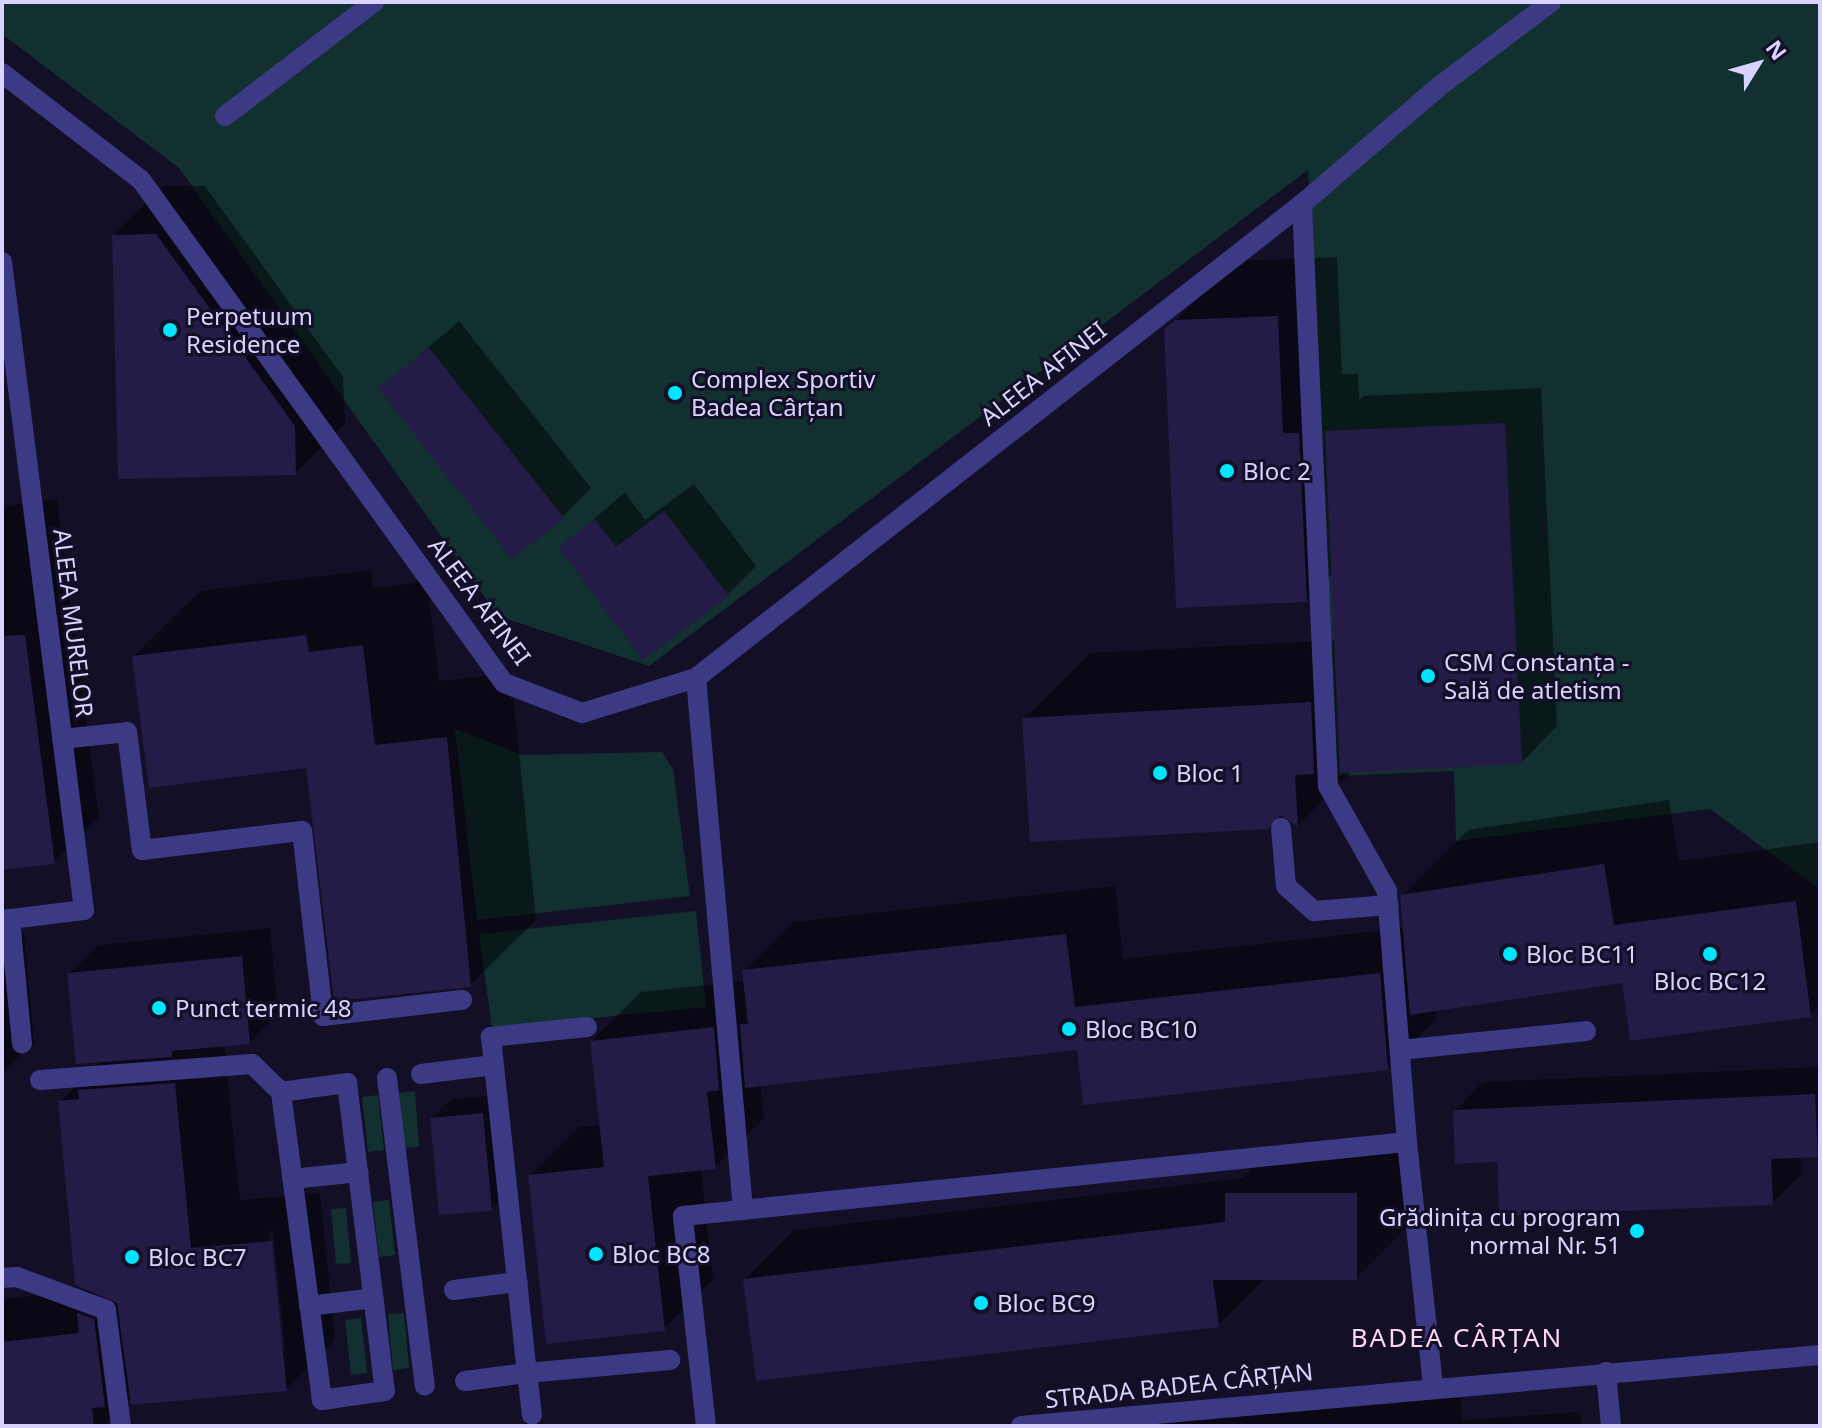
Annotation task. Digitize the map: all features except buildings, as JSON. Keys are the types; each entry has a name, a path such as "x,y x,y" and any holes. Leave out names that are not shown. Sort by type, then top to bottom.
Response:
{"street":[{"path":"225,116 374,2"},
{"name":"ALEEA AFINEI","path":"2,73 141,180 504,683 582,713 696,678 1302,204 1441,85 1551,2"},
{"path":"1302,204 1328,786 1387,891 1407,1142 1433,1386"},
{"name":"ALEEA MURELOR","path":"2,262 84,910 6,919"},
{"path":"696,678 743,1210"},
{"path":"62,739 127,732 142,850 302,831 323,1016 462,1000"},
{"path":"1281,828 1286,886 1314,911 1389,905"},
{"path":"6,919 22,1043"},
{"path":"532,1415 491,1037 587,1027"},
{"path":"1400,1050 1586,1031"},
{"path":"40,1080 252,1064 281,1092 322,1400 385,1391 347,1083 281,1092"},
{"path":"421,1074 493,1065"},
{"path":"387,1078 425,1386"},
{"path":"706,1426 683,1216 1407,1142"},
{"path":"292,1179 359,1172"},
{"path":"2,1278 17,1277 106,1310 121,1426"},
{"path":"454,1290 517,1282"},
{"path":"309,1306 374,1298"},
{"name":"STRADA BADEA CÂRȚAN","path":"1021,1426 1433,1386 1820,1355"},
{"path":"465,1381 670,1360"},
{"path":"1606,1372 1611,1426"}],"green space":[{"name":"Complex Sportiv Badea Cârțan","path":"2,2 1820,2 1820,889 1710,809 1456,841 1454,771 1337,776 1308,170 649,666 498,616 179,168 2,34"},
{"path":"455,729 522,755 662,752 673,769 690,896 477,920"},
{"path":"696,911 706,1007 492,1028 479,934"},
{"path":"415,1091 419,1147 404,1148 399,1093"},
{"path":"378,1095 384,1150 368,1152 362,1097"},
{"path":"389,1200 395,1255 379,1257 373,1202"},
{"path":"346,1208 351,1263 336,1264 331,1209"},
{"path":"404,1313 409,1368 393,1370 388,1314"},
{"path":"361,1318 367,1373 351,1375 345,1320"}],"place":[{"name":"Perpetuum Residence","path":"170,330"},
{"name":"Complex Sportiv Badea Cârțan","path":"675,393"},
{"name":"Bloc 2","path":"1227,471"},
{"name":"CSM Constanța - Sală de atletism","path":"1428,676"},
{"name":"Bloc 1","path":"1160,773"},
{"name":"Bloc BC11","path":"1510,954"},
{"name":"Bloc BC12","path":"1710,954"},
{"name":"Punct termic 48","path":"159,1008"},
{"name":"Bloc BC10","path":"1069,1029"},
{"name":"Grădinița cu program normal Nr. 51","path":"1637,1231"},
{"name":"Bloc BC8","path":"596,1254"},
{"name":"Bloc BC7","path":"132,1257"},
{"name":"Bloc BC9","path":"981,1303"}],"district":[{"name":"BADEA CÂRȚAN","path":"1457,1338"}]}
